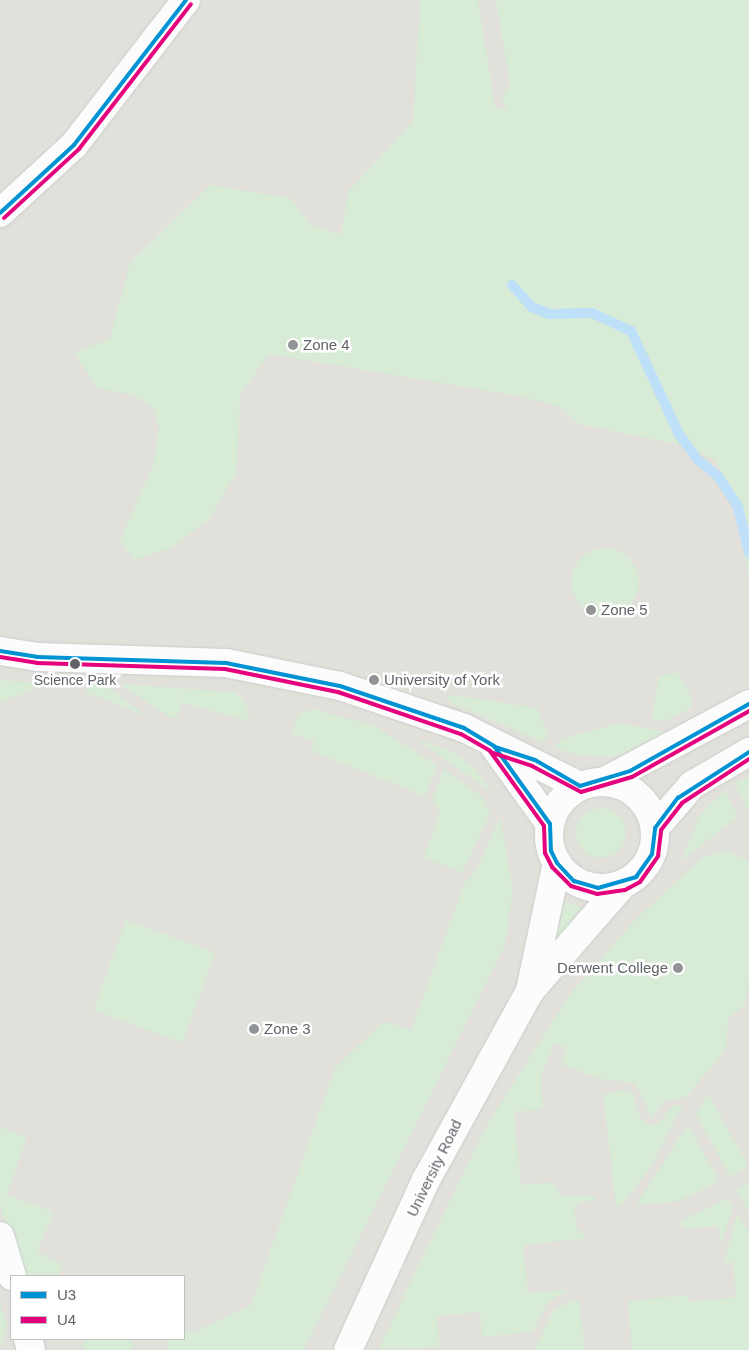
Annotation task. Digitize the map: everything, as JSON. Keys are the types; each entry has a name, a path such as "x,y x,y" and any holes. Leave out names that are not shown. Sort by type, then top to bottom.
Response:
{"street":[{"path":"0,214 74,146 186,0"},
{"path":"0,651 37,657 226,663 382,700 464,728 494,746 535,760 592,784 627,788 640,799 655,828"},
{"path":"749,704 560,802 550,824 551,851 557,863 574,881 598,888 623,884 646,866 655,828 692,785 749,752"},
{"path":"494,746 550,824"},
{"name":"University Road","path":"530,991 557,863"},
{"name":"University Road","path":"348,1350 426,1180 530,991 623,884"},
{"path":"0,1236 12,1275"}],"shaded area":[{"name":"University of York","path":"0,0 496,0 511,84 749,22 749,1350 0,1350"}],"green space":[{"path":"420,0 478,0 495,107 507,111 502,99 510,84 496,0 749,0 749,579 734,494 714,459 686,446 579,424 560,407 519,396 269,354 240,395 237,471 210,518 173,547 134,560 120,540 153,466 159,429 154,409 133,395 96,388 75,353 110,338 130,263 210,185 290,198 311,225 341,235 348,192 413,121"},
{"path":"605,548 618,551 629,558 636,569 639,582 636,595 629,606 618,613 605,616 592,613 581,606 574,595 571,582 574,569 581,558 592,551"},
{"path":"677,672 691,696 691,708 666,721 652,720 659,676"},
{"path":"0,680 44,684 0,703"},
{"path":"88,684 104,685 147,716 85,692"},
{"path":"120,684 233,692 245,700 250,721 182,703 176,719 169,717"},
{"path":"454,695 537,708 548,735 544,743 450,702 446,696"},
{"path":"312,709 373,725 437,765 425,796 311,751 315,742 291,733 299,714"},
{"path":"619,723 667,732 615,757 576,755 555,747 562,739"},
{"path":"414,738 453,752 475,769 493,793"},
{"path":"444,769 483,797 490,814 462,873 424,857 440,812 432,800"},
{"path":"749,777 749,810 748,810 734,783"},
{"path":"725,790 738,817 680,862 701,813"},
{"path":"601,808 619,815 626,833 619,851 601,858 583,851 576,833 583,815"},
{"path":"500,817 513,889 505,945 304,1350 167,1350 167,1340 185,1340 185,1331 194,1332 251,1305 335,1068 384,1021 411,1030 464,884 477,868"},
{"path":"726,850 749,861 749,979 745,1005 728,1019 726,1048 719,1058 686,1097 665,1101 651,1117 635,1083 601,1079 561,1064 567,1048 554,1043 541,1077 543,1109 514,1112 521,1185 553,1182 560,1195 595,1196 596,1200 579,1202 574,1209 577,1228 587,1238 523,1245 528,1293 570,1289 548,1302 533,1332 482,1337 480,1312 449,1315 437,1317 440,1347 378,1350 484,1130 570,994 636,919 703,857"},
{"path":"565,901 584,908 554,946"},
{"path":"126,920 215,952 182,1043 93,1010"},
{"path":"620,1090 631,1091 641,1119 649,1125 658,1124 672,1106 683,1104 652,1166 621,1206 616,1207 603,1095"},
{"path":"708,1093 748,1166 729,1176 696,1113"},
{"path":"688,1124 719,1181 676,1202 636,1205"},
{"path":"0,1127 27,1137 7,1195 54,1212 37,1252 63,1264 58,1275 21,1275 0,1205"},
{"path":"749,1182 749,1214 736,1190"},
{"path":"728,1198 733,1207 721,1245 718,1226 683,1229 680,1221"},
{"path":"737,1213 749,1233 749,1350 632,1350 628,1301 688,1295 689,1302 736,1297 733,1262 724,1263"},
{"path":"579,1299 585,1350 534,1350 553,1310"},
{"path":"0,1303 7,1326 0,1350"},
{"path":"83,1340 133,1340 133,1350 83,1350"}],"waterway":[{"path":"512,285 532,307 549,314 592,313 631,331 679,434 698,460 718,476 738,507 749,553"}],"transit line":[{"name":"U3","path":"0,213 74,145 186,0"},
{"name":"U4","path":"4,218 79,149 191,4"},
{"name":"U3","path":"0,651 37,657 226,663 340,686 464,728 494,746 550,824 551,851 557,863 574,881 598,888 636,877 652,854 655,828 678,798 749,752"},
{"name":"U4","path":"0,657 37,663 225,669 338,692 461,734 490,751 544,826 545,853 552,867 571,886 597,894 625,890 640,882 658,856 661,830 682,803 749,759"},
{"name":"U3","path":"495,747 535,760 580,786 630,771 749,704"},
{"name":"U4","path":"493,753 532,766 581,792 632,777 749,711"}],"place":[{"name":"Zone 4","path":"293,345"},
{"name":"Zone 5","path":"591,610"},
{"name":"Science Park","path":"75,664"},
{"name":"University of York","path":"374,680"},
{"name":"Derwent College","path":"678,968"},
{"name":"Zone 3","path":"254,1029"}]}
